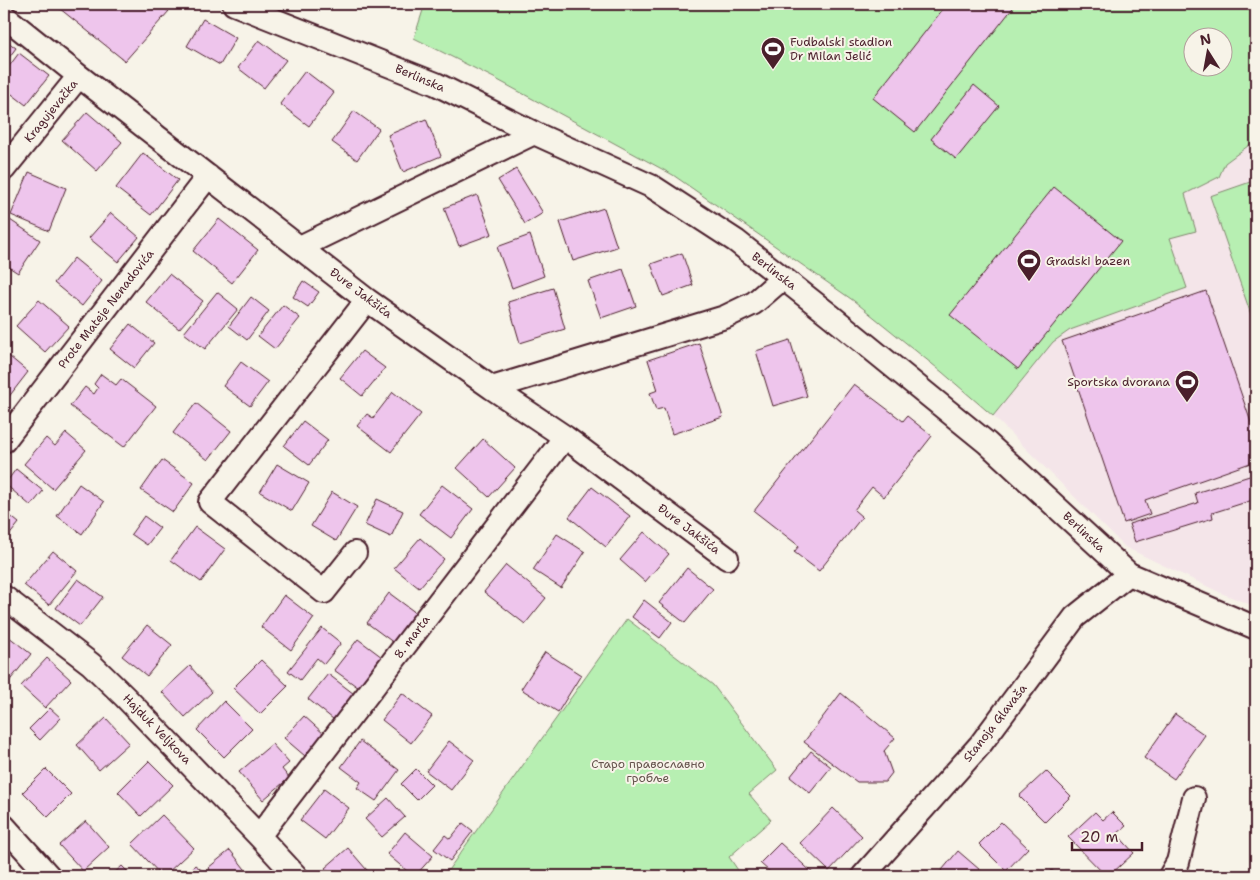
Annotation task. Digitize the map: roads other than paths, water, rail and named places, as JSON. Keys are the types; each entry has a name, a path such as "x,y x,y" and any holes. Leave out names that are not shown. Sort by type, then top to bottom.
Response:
{"street":[{"name":"Berlinska","path":"234,4 436,84 534,133 653,187 736,241 987,443 1129,574 1256,628"},
{"name":"Đure Jakšića","path":"4,16 367,300 565,437 727,558"},
{"name":"Kragujevačka","path":"4,168 79,76"},
{"path":"300,247 534,133"},
{"name":"Prote Mateje Nenadovića","path":"4,441 208,176"},
{"path":"492,388 724,317 754,303 783,278"},
{"path":"356,552 324,592 210,502 367,300"},
{"name":"8. marta","path":"259,836 565,437"},
{"name":"Stanoja Glavaša","path":"863,876 980,745 1075,617 1129,574"},
{"name":"Hajduk Veljkova","path":"4,597 91,664 125,697 296,876"},
{"path":"1170,876 1178,862 1194,798"},
{"path":"4,826 49,876"}],"place":[{"name":"Fudbalski stadion Dr Milan Jelić","path":"773,70"},
{"name":"Gradski bazen","path":"1029,282"},
{"name":"Sportska dvorana","path":"1187,403"}],"park label":[{"name":"Старо православно гробље","path":"648,771"}]}
